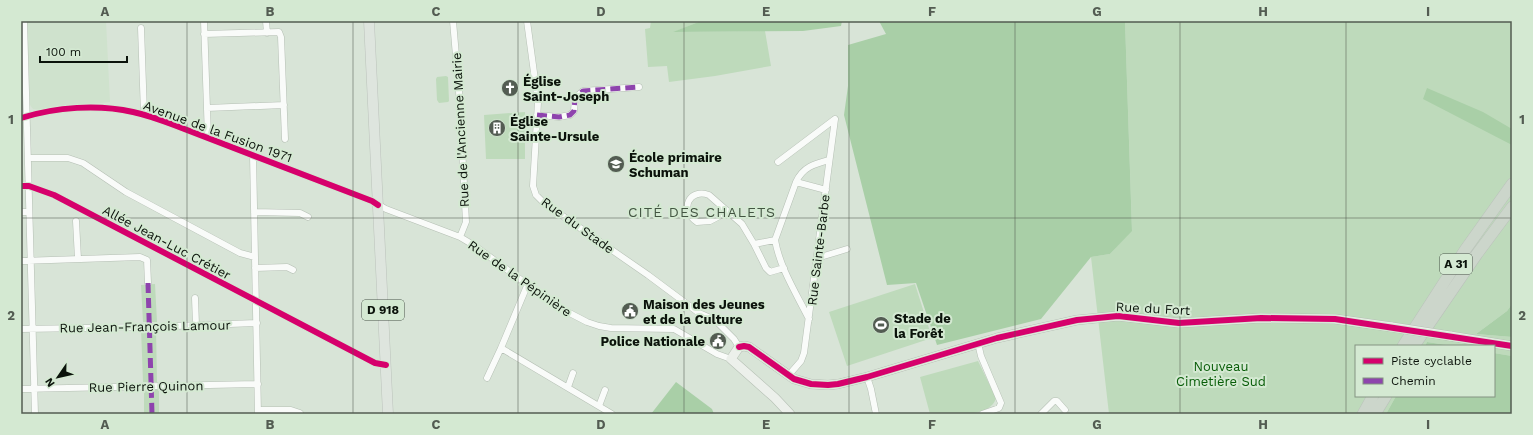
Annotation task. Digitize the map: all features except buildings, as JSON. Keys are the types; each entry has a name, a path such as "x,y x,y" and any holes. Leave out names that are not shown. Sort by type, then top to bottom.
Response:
{"highway":[{"name":"A 31","path":"1404,345 1465,250 1512,184"},
{"name":"A 31","path":"1415,345 1512,207"},
{"path":"1362,414 1372,397"},
{"path":"1376,414 1385,397"}],"main road":[{"name":"D 918","path":"369,21 388,414"}],"street":[{"path":"24,21 24,117 28,158 35,414"},
{"path":"204,21 208,138"},
{"path":"266,21 267,32"},
{"name":"Rue de l'Ancienne Mairie","path":"453,21 459,91 466,222 460,237"},
{"name":"Rue du Stade","path":"527,21 537,90 533,186 536,195 544,203 648,275 699,313 714,320 734,339 738,347"},
{"path":"141,28 144,114"},
{"path":"204,34 279,32 281,37 284,139"},
{"path":"537,115 570,115 574,111 575,98 583,91 638,87"},
{"path":"207,108 284,105"},
{"name":"Avenue de la Fusion 1971","path":"24,117 72,109 91,108 144,114 253,155 378,205"},
{"name":"Rue Sainte-Barbe","path":"778,162 835,119 804,353 801,360 788,376"},
{"path":"253,155 258,412 291,410 300,413"},
{"path":"28,158 68,158 84,163 126,192 240,253 255,257"},
{"path":"809,320 779,258 775,240 799,176 805,168 829,160"},
{"path":"796,182 826,190"},
{"path":"727,212 710,221 697,222 691,218 687,211 687,204 691,198 703,193 717,202 742,224 766,268 770,272 784,268"},
{"name":"Rue de la Pépinière","path":"378,205 460,237 475,246 527,286 558,307 599,326 622,329 674,329 717,354 731,359"},
{"path":"21,212 29,212"},
{"path":"254,212 300,213 308,217"},
{"path":"76,221 78,259"},
{"path":"754,244 775,240"},
{"path":"817,258 847,249"},
{"path":"21,261 144,258 148,263 148,283"},
{"path":"255,268 287,267 293,270"},
{"path":"487,378 527,286"},
{"path":"195,298 196,325"},
{"name":"Rue du Fort","path":"738,347 749,347 788,376 802,382 819,385 838,384 867,377 978,343 1077,320 1118,316 1179,323 1260,318 1335,319 1512,346"},
{"name":"Rue Jean-François Lamour","path":"21,328 256,323"},
{"path":"300,324 375,363 386,366"},
{"path":"978,343 981,356 1001,402 999,408 982,414"},
{"path":"738,347 731,359 775,398 790,414"},
{"path":"501,348 612,414"},
{"path":"568,388 573,373"},
{"path":"867,377 871,388 876,414"},
{"name":"Rue Pierre Quinon","path":"21,389 258,384"},
{"path":"600,406 605,390"},
{"path":"1041,414 1057,401 1065,410"}],"shaded area":[{"path":"27,21 106,21 110,102 41,110 33,109 30,105"}],"green space":[{"path":"651,21 701,21 674,32 765,31 771,66 715,76 669,82 667,66 648,67 645,29 650,28"},
{"path":"701,21 842,21 841,26 803,31 673,32"},
{"path":"879,21 1125,21 1132,231 1110,254 1091,257 1041,319 937,345 916,283 887,285 844,115 848,86 848,45 886,34"},
{"name":"Nouveau Cimetière Sud","path":"1125,21 1512,21 1512,304 1507,311 1476,334 1512,337 1512,356 1495,353 1495,345 1447,345 1427,342 1426,345 1355,345 1355,397 1395,397 1386,414 1109,414 1091,257 1110,254 1132,230"},
{"path":"437,77 448,77 449,101 439,103 437,100 436,79"},
{"path":"1427,88 1483,112 1512,129 1512,145 1423,99"},
{"path":"525,112 525,159 486,159 484,115"},
{"path":"22,154 24,189 21,189"},
{"path":"155,284 157,322 143,322 141,285"},
{"name":"Stade de la Forêt","path":"915,284 932,338 847,366 829,312"},
{"path":"1512,304 1512,337 1476,334 1507,311"},
{"path":"141,328 156,328 157,382 143,382"},
{"path":"1427,342 1447,345 1426,345"},
{"path":"1495,353 1512,356 1512,414 1386,414 1395,397 1495,397"},
{"path":"978,361 996,398 992,405 986,409 967,414 930,414 920,377"},
{"path":"676,382 712,409 714,414 651,414"},
{"path":"144,389 159,389 159,414 144,414"}],"marked path":[{"path":"537,115 559,117 570,115 574,111 575,98 583,91 639,87"},
{"path":"148,283 152,414"}],"cycle path":[{"path":"21,118 48,111 91,107 138,113 174,125 372,201 378,205"},
{"name":"Allée Jean-Luc Crétier","path":"21,186 29,186 54,195 375,363 386,365"},
{"path":"739,347 749,347 794,379 811,384 828,385 867,377 997,338 1077,320 1118,316 1179,323 1261,318 1335,319 1512,346"}],"place":[{"name":"Église Saint-Joseph","path":"510,88"},
{"name":"Église Sainte-Ursule","path":"497,128"},
{"name":"École primaire Schuman","path":"616,164"},
{"name":"Maison des Jeunes et de la Culture","path":"630,311"},
{"name":"Stade de la Forêt","path":"881,325"},
{"name":"Police Nationale","path":"718,341"}],"district":[{"name":"CITÉ DES CHALETS","path":"702,212"}]}
